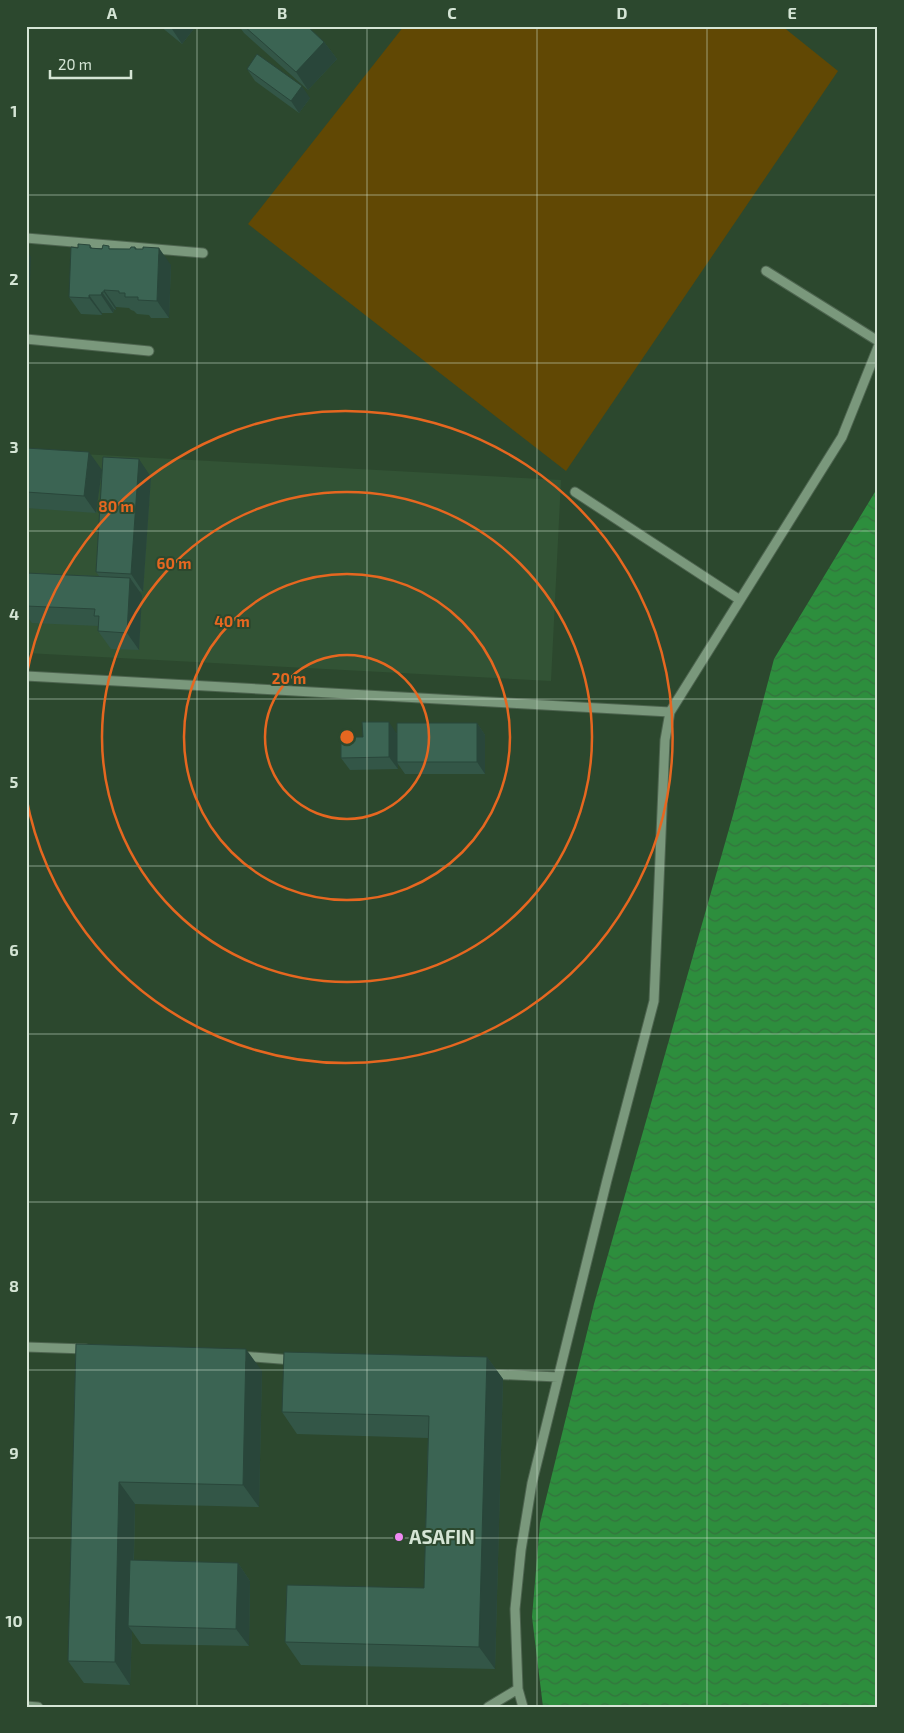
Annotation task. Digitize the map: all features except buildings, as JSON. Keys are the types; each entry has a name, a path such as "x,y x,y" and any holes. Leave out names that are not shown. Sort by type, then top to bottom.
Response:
{"street":[{"path":"26,238 202,252"},
{"path":"766,271 878,341"},
{"path":"26,339 149,351"},
{"path":"523,1707 518,1689 515,1608 521,1550 532,1483 607,1180 654,1001 665,740 670,712 842,437 878,347"},
{"path":"575,492 740,600"},
{"path":"26,676 670,712"},
{"path":"26,1347 96,1350"},
{"path":"234,1356 304,1361"},
{"path":"482,1374 558,1377"},
{"path":"488,1707 518,1689"},
{"path":"26,1706 38,1707"}],"shaded area":[{"path":"404,26 782,26 838,71 566,471 248,224"},
{"path":"26,451 561,480 551,681 26,653"}],"water":[{"path":"878,487 878,1707 543,1707 532,1617 540,1523 594,1304 733,815 774,659"}],"place":[{"name":"ASAFIN","path":"399,1537"}]}
